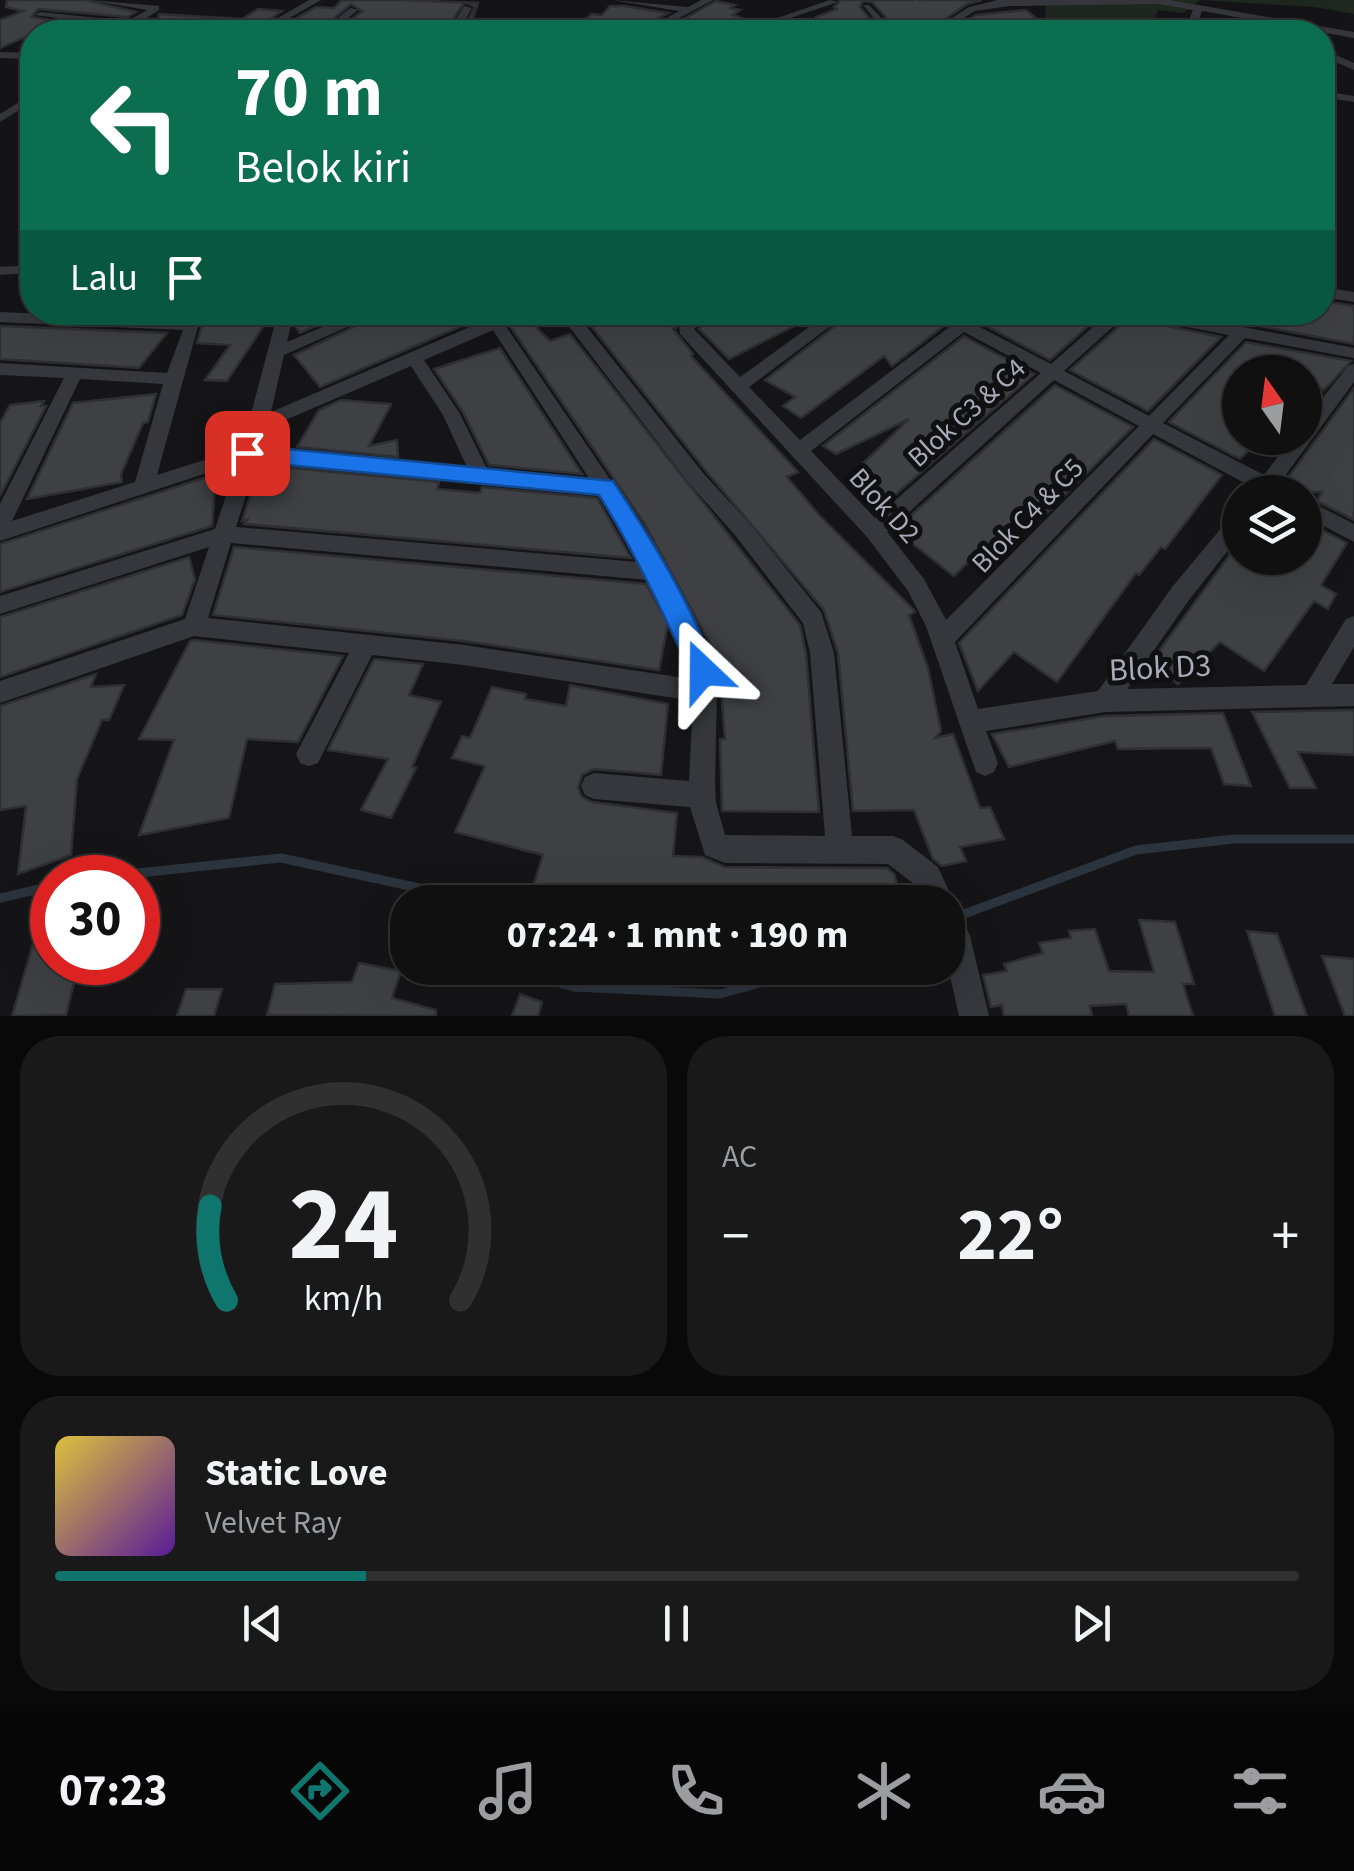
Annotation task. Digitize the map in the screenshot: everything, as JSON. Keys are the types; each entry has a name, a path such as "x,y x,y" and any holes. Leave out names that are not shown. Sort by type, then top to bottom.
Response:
{"street":[{"path":"94,0 156,8 137,20"},
{"path":"280,20 316,0"},
{"path":"616,0 689,10"},
{"path":"670,20 708,0"},
{"path":"954,20 972,9 1006,1 1146,0 1280,20"},
{"path":"778,20 833,2"},
{"path":"60,5 40,16 65,20"},
{"path":"1194,20 1200,6"},
{"path":"866,7 878,20"},
{"path":"460,20 467,8"},
{"path":"340,20 352,10"},
{"path":"1227,10 1243,20"},
{"path":"144,486 172,379 191,325"},
{"path":"194,626 247,453 260,424 283,325"},
{"path":"277,352 342,325"},
{"path":"260,424 491,325"},
{"path":"497,325 606,487 691,639 703,671 706,821 720,848 893,850 929,885"},
{"path":"576,325 684,464 742,529 813,619 822,653 840,848"},
{"name":"Blok D2","path":"690,325 686,330 874,531 922,594 985,763"},
{"path":"738,386 824,325"},
{"name":"Blok C3 & C4","path":"874,531 1105,325"},
{"path":"1205,325 1354,353"},
{"path":"798,451 964,326 1241,475"},
{"name":"Blok C4 & C5","path":"942,641 1242,332"},
{"path":"414,358 451,414 480,474"},
{"path":"0,370 172,379"},
{"path":"1322,411 1354,370"},
{"path":"0,524 75,373"},
{"path":"0,533 247,453 606,487"},
{"path":"1322,516 1354,534"},
{"path":"0,605 225,534 654,572"},
{"path":"1105,700 1180,593 1222,542"},
{"path":"0,692 194,626 618,676 704,692"},
{"path":"1314,693 1354,626"},
{"path":"309,754 366,644"},
{"name":"Blok D3","path":"970,722 1105,700 1354,695"},
{"path":"594,786 704,796"},
{"path":"965,981 974,1016"}],"path":[{"path":"915,0 972,9"}],"shaded area":[{"path":"1045,0 1200,0 1183,13 1158,10 1154,20 1046,20"},
{"path":"1200,0 1354,0 1354,14 1315,7"}],"building":[{"path":"7,0 85,0 136,12 127,17 38,9 32,17 49,20 20,20 20,39 0,48 0,20 23,11 6,7"},
{"path":"342,0 465,2 452,20 351,20 362,11 351,4 332,20 293,20 316,7 334,8"},
{"path":"841,0 982,0 967,4 944,20 888,20 872,2 863,1 860,7 871,20 816,20 837,9 834,7"},
{"path":"716,1 735,5 730,8 740,10 733,15 747,20 682,20"},
{"path":"466,3 478,3 472,20 468,20 475,7"},
{"path":"610,6 668,13 654,20 584,20 592,14 602,15"},
{"path":"258,9 282,11 269,20 158,20 159,14 242,19"},
{"path":"1026,10 1038,20 967,20 976,15"},
{"path":"1335,303 1354,306 1354,344 1255,325 1335,325"},
{"path":"202,325 264,325 227,381 205,380 230,345 197,343"},
{"path":"295,325 318,325 300,333"},
{"path":"357,325 464,325 320,387 294,355"},
{"path":"534,325 550,341 570,334 800,625 806,654 819,812 722,811 720,739 725,739 721,689 709,642 644,523 510,326"},
{"path":"590,325 670,325 691,356 798,472 787,477 820,516 915,612 909,615 928,668 941,731 935,738 953,734 980,808 990,807 1004,839 960,847 966,861 942,866 933,859 914,810 853,811 838,653 824,610 706,471"},
{"path":"703,325 796,325 729,359 699,329"},
{"path":"836,325 945,325 892,366 884,356 801,418 783,406 795,397 765,380"},
{"path":"985,325 1089,325 1050,360"},
{"path":"1120,325 1162,325 1221,337 1148,411 1070,370"},
{"path":"0,326 167,333 139,368 0,359"},
{"path":"964,336 1034,374 888,501 848,478 909,419 836,454 823,446"},
{"path":"1246,342 1318,355 1233,355"},
{"path":"500,348 582,474 489,465 463,412 434,369"},
{"path":"1322,356 1351,361 1324,390"},
{"path":"1222,367 1222,450 1169,422"},
{"path":"1055,385 1133,427 1045,515 1030,507 987,551 982,548 954,576 895,530"},
{"path":"1354,388 1354,520 1322,504 1322,475 1290,475 1305,455 1322,455 1322,431"},
{"path":"156,394 148,422 143,423 121,474 122,482 27,499 73,403"},
{"path":"341,400 391,404 369,446 397,440 398,457 297,447 319,410"},
{"path":"44,401 41,406 46,406 0,496 0,423 10,405"},
{"path":"1154,439 1222,475 1165,549 1161,547 1139,575 1136,573 1057,682 1014,652 978,691 959,643"},
{"path":"260,465 439,482 437,489 480,493 482,487 597,498 631,558 244,524"},
{"path":"216,474 212,526 0,592 0,544"},
{"path":"1322,530 1347,543 1321,585 1336,594 1328,609 1314,601 1264,671 1220,642 1178,684 1150,663 1222,565 1222,575 1322,575"},
{"path":"234,547 646,584 668,623 659,670 464,641 213,615"},
{"path":"189,557 195,579 182,615 0,677 0,617"},
{"path":"190,641 343,656 298,742 247,739 229,818 139,835 174,740 139,739"},
{"path":"374,659 423,664 409,695 441,702 412,767 416,768 391,818 361,810 388,759 328,750"},
{"path":"96,674 91,687 124,685 109,720 102,720 77,779 71,855 30,855 30,870 18,874 26,806 0,810 0,706"},
{"path":"570,685 668,704 661,775 594,769 582,775 578,788 582,797 592,802 677,813 673,856 702,857 725,867 887,868 898,885 533,885 543,855 455,832 485,766 452,758 462,736 470,738 492,687 526,694 525,699 566,706"},
{"path":"1354,710 1354,755 1298,752 1316,788 1290,788 1252,712"},
{"path":"1223,713 1251,786 1224,784 1211,748 1118,749 1115,741 1009,767 992,734 1105,716"},
{"path":"1139,920 1175,922 1194,984 1183,984 1193,1016 1129,1016 1126,1004 1090,1006 1092,1016 1004,1016 1002,1005 991,1007 983,975 1007,971 1004,964 1043,953 1039,943 1071,938 1069,931 1095,929 1109,971 1154,972"},
{"path":"1247,931 1277,934 1307,1016 1275,1016"},
{"path":"30,954 30,985 73,985 66,1015 12,1016"},
{"path":"1322,956 1354,959 1354,1016 1345,1016"},
{"path":"359,963 390,969 390,985 396,985 392,998 436,1010 436,1016 267,1015 275,984 352,982"},
{"path":"186,989 222,989 214,1016 177,1016"},
{"path":"520,994 542,1002 538,1016 512,1016"}],"waterway":[{"path":"965,914 1136,850 1234,839 1354,839"},
{"path":"160,871 281,858 405,885"},
{"path":"0,898 30,891"},
{"path":"567,985 720,994 753,985"}],"route":[{"path":"247,453 606,487 691,639 703,671"}]}
